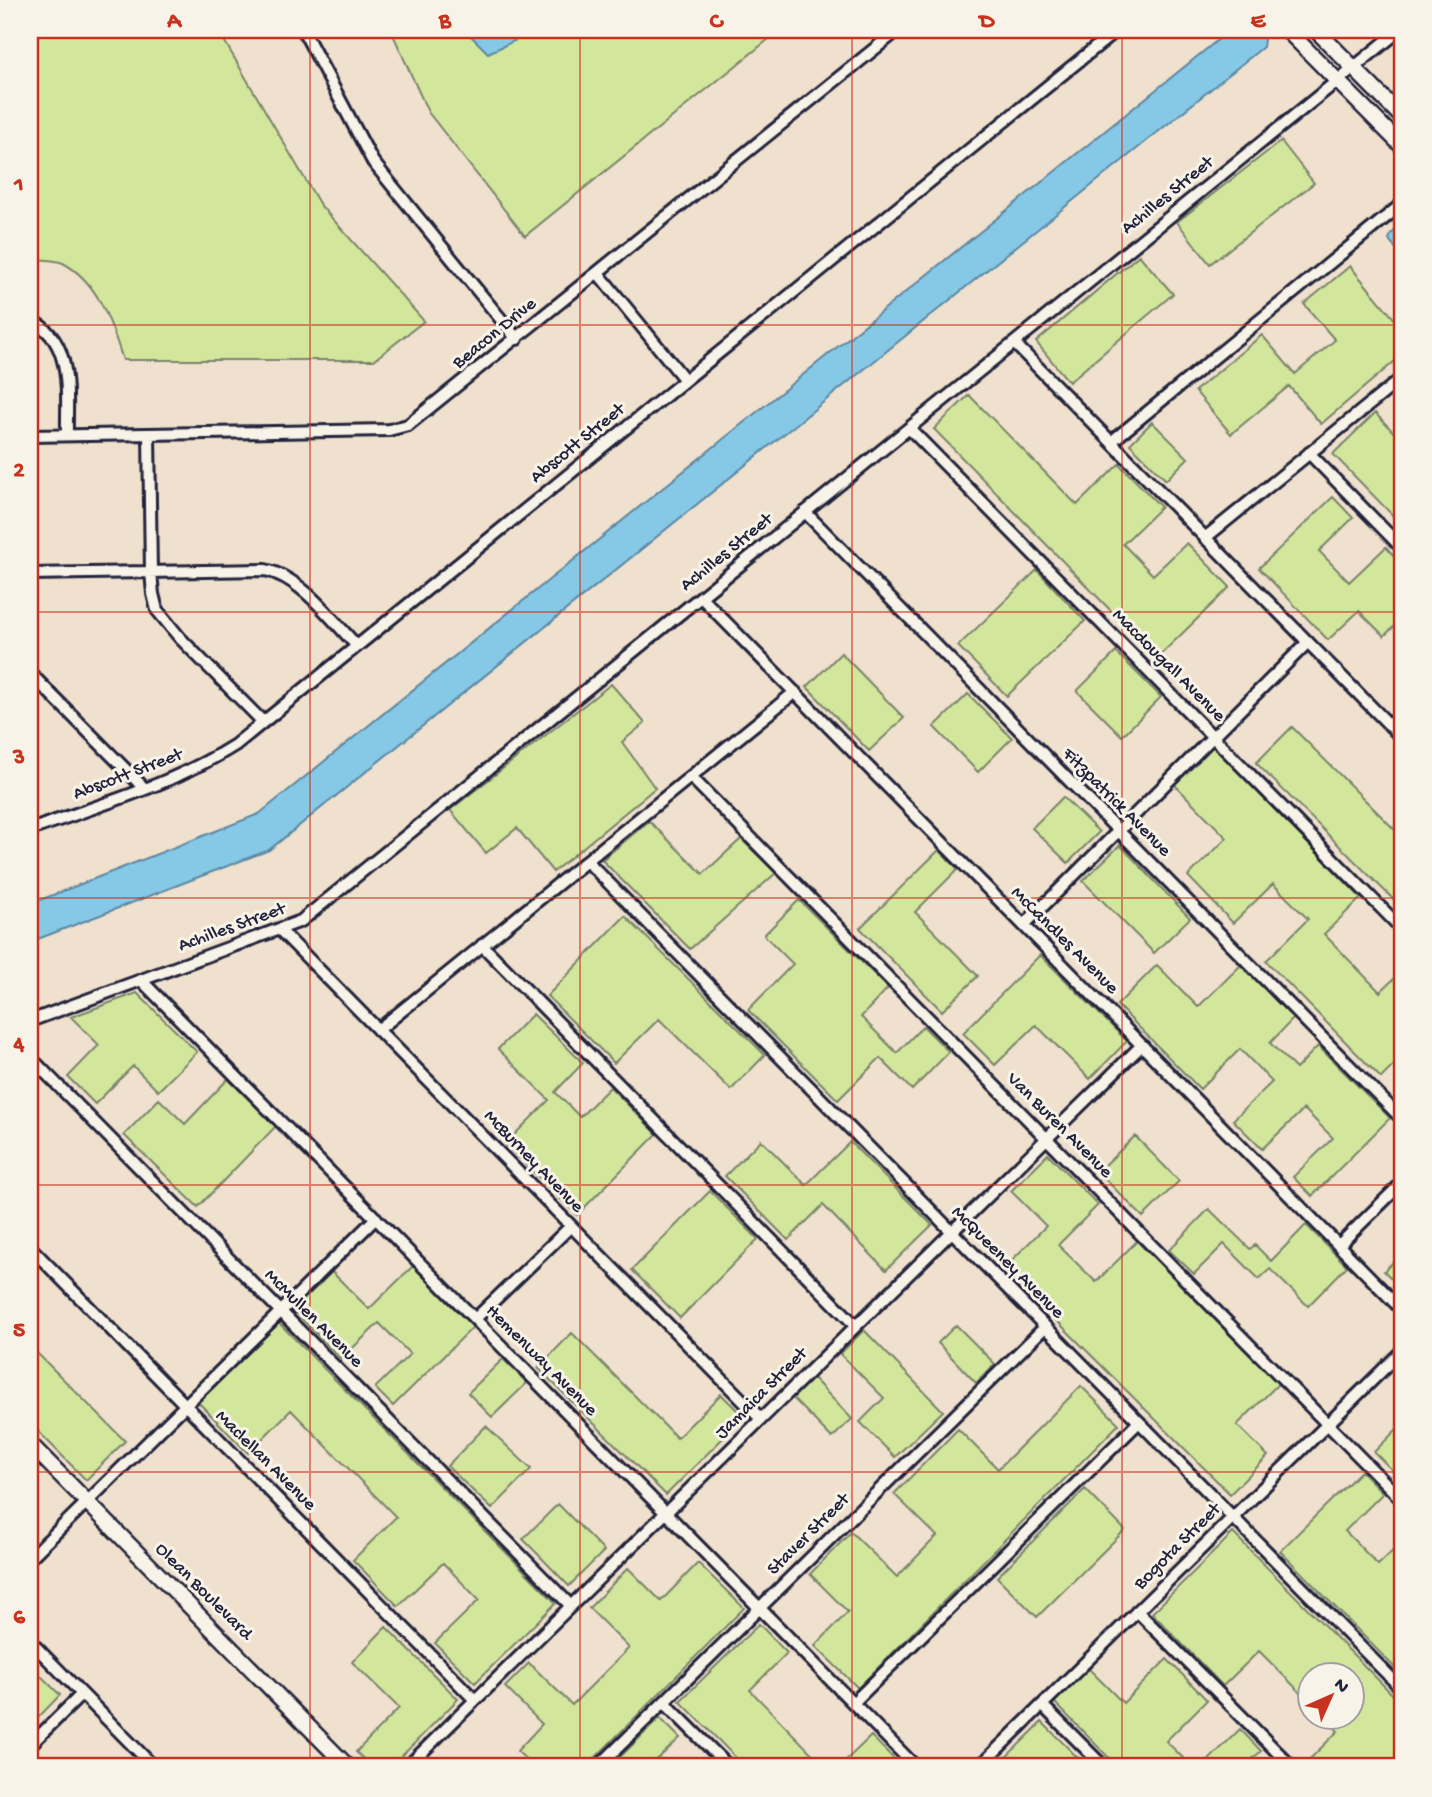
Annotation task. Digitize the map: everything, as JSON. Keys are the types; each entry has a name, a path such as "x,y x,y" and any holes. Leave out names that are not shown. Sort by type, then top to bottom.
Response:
{"street":[{"path":"303,30 373,162 517,339"},
{"name":"Beacon Drive","path":"30,436 389,430 408,425 898,30"},
{"name":"Abscott Street","path":"30,830 210,761 263,722 1116,30"},
{"path":"1287,30 1402,146"},
{"path":"1316,30 1402,117"},
{"name":"Achilles Street","path":"30,1021 301,921 1400,30"},
{"path":"1111,442 1402,204"},
{"path":"598,273 685,380"},
{"path":"30,320 45,329 53,338 64,359 67,435"},
{"path":"1014,343 1402,738"},
{"path":"1205,538 1402,378"},
{"name":"Macdougall Avenue","path":"909,428 1402,929"},
{"path":"149,434 151,572 152,594 157,610 169,626 263,722"},
{"path":"1309,453 1402,548"},
{"name":"Fitzpatrick Avenue","path":"805,512 1402,1119"},
{"path":"30,574 265,570 279,573 295,582 357,646"},
{"name":"McCandles Avenue","path":"701,597 1402,1310"},
{"path":"1024,925 1308,642"},
{"path":"30,673 144,788"},
{"path":"379,1030 795,692"},
{"name":"Van Buren Avenue","path":"691,777 1402,1500"},
{"name":"McQueeney Avenue","path":"587,861 1402,1689"},
{"name":"McBurney Avenue","path":"279,929 761,1419"},
{"path":"482,946 856,1326"},
{"name":"Hemenway Avenue","path":"141,980 916,1767"},
{"name":"Jamaica Street","path":"407,1767 1142,1045"},
{"name":"McMullen Avenue","path":"30,1056 571,1606"},
{"path":"1339,1245 1402,1183"},
{"path":"30,1558 376,1218"},
{"path":"475,1319 571,1226"},
{"name":"Maclellan Avenue","path":"30,1247 475,1700"},
{"name":"Staver Street","path":"598,1767 1045,1327"},
{"name":"Bogota Street","path":"979,1767 1402,1351"},
{"path":"853,1703 1139,1422"},
{"name":"Olean Boulevard","path":"30,1444 348,1767"},
{"path":"1137,1611 1292,1767"},
{"path":"30,1641 154,1767"},
{"path":"30,1745 82,1694"},
{"path":"664,1702 729,1767"},
{"path":"1042,1705 1104,1767"}],"green space":[{"path":"30,30 218,30 320,205 424,321 374,360 123,360 102,305 86,281 63,263 30,259"},
{"path":"391,30 780,30 525,236 428,112"},
{"path":"1281,141 1314,183 1210,264 1177,222"},
{"path":"1139,255 1173,294 1069,382 1036,342"},
{"path":"1350,266 1402,328 1402,355 1321,424 1289,386 1231,434 1195,391 1262,335 1295,374 1335,340 1304,304"},
{"path":"969,395 1077,505 1119,464 1161,507 1123,544 1153,575 1187,543 1230,587 1157,658 934,429"},
{"path":"1375,413 1402,441 1402,525 1333,454"},
{"path":"1152,422 1188,458 1166,480 1130,444"},
{"path":"1333,497 1353,518 1319,551 1349,582 1386,547 1402,565 1402,619 1384,636 1359,611 1328,640 1259,568"},
{"path":"1037,570 1085,621 1007,696 958,646"},
{"path":"1116,652 1161,697 1122,736 1077,691"},
{"path":"841,653 904,718 869,751 807,687"},
{"path":"611,684 645,723 622,742 655,788 553,872 517,828 486,853 450,810"},
{"path":"968,694 1012,738 978,772 934,727"},
{"path":"1292,727 1402,837 1402,908 1256,763"},
{"path":"1213,746 1361,898 1324,934 1380,992 1402,971 1402,1057 1381,1078 1266,961 1308,919 1273,884 1233,923 1188,876 1227,838 1174,784"},
{"path":"1063,797 1099,832 1068,863 1032,828"},
{"path":"649,821 703,874 741,839 776,873 690,949 602,860"},
{"path":"1120,845 1190,918 1154,953 1083,881"},
{"path":"939,850 958,869 915,912 978,976 942,1011 860,928"},
{"path":"799,900 888,988 861,1017 897,1053 923,1026 949,1052 912,1090 880,1058 838,1100 748,1010 793,964 764,935"},
{"path":"625,916 765,1055 731,1090 659,1019 614,1063 547,996"},
{"path":"1040,955 1127,1041 1090,1079 1036,1025 995,1065 963,1033"},
{"path":"1157,965 1198,1007 1241,965 1294,1018 1270,1043 1296,1069 1318,1046 1390,1118 1312,1196 1293,1177 1333,1138 1304,1109 1262,1149 1233,1120 1272,1082 1240,1049 1200,1089 1117,1005"},
{"path":"137,993 197,1052 158,1091 133,1066 95,1104 68,1077 99,1045 71,1017"},
{"path":"533,1014 583,1063 555,1092 580,1117 610,1087 657,1134 577,1215 505,1144 549,1100 498,1049"},
{"path":"228,1079 276,1126 198,1207 124,1135 159,1099 185,1124"},
{"path":"1135,1136 1179,1181 1143,1217 1098,1172"},
{"path":"761,1140 806,1185 850,1142 932,1225 886,1270 823,1205 788,1240 725,1176"},
{"path":"1048,1154 1098,1205 1058,1245 1096,1282 1137,1241 1279,1383 1237,1425 1268,1456 1230,1494 1004,1268 1046,1226 1011,1191"},
{"path":"710,1191 758,1239 680,1318 632,1270"},
{"path":"1209,1209 1250,1249 1255,1245 1271,1261 1306,1225 1347,1266 1308,1306 1270,1269 1259,1279 1224,1244 1194,1274 1169,1250"},
{"path":"1402,1253 1402,1289 1384,1271"},
{"path":"413,1266 473,1327 393,1406 375,1388 410,1354 379,1323 341,1359 293,1310 332,1272 369,1309"},
{"path":"279,1323 556,1603 475,1683 435,1643 479,1600 443,1563 398,1606 353,1560 396,1517 291,1410 248,1453 198,1402"},
{"path":"956,1325 995,1364 976,1383 938,1343"},
{"path":"864,1330 943,1411 895,1457 860,1422 884,1398 840,1354"},
{"path":"572,1333 677,1438 721,1394 744,1417 666,1495 538,1368"},
{"path":"30,1346 125,1441 86,1480 30,1423"},
{"path":"503,1359 527,1383 492,1417 468,1393"},
{"path":"813,1378 852,1419 832,1438 793,1398"},
{"path":"1081,1386 1119,1424 858,1688 815,1646 848,1612 810,1574 851,1532 897,1577 937,1536 894,1494 958,1429 998,1469"},
{"path":"1402,1424 1402,1471 1398,1476 1374,1452"},
{"path":"486,1426 531,1469 492,1509 447,1466"},
{"path":"1361,1471 1383,1493 1345,1531 1378,1565 1402,1542 1402,1675 1280,1551"},
{"path":"1085,1489 1125,1530 1037,1617 997,1577"},
{"path":"558,1504 604,1551 569,1586 523,1539"},
{"path":"1233,1533 1359,1660 1296,1660 1296,1688 1259,1651 1223,1686 1152,1613"},
{"path":"698,1563 744,1608 586,1767 534,1767 517,1751 542,1724 505,1687 529,1663 572,1705 629,1648 589,1608 628,1568 661,1601"},
{"path":"759,1624 787,1653 750,1690 825,1767 745,1767 680,1701"},
{"path":"386,1627 458,1699 391,1767 372,1767 356,1752 399,1708 352,1662"},
{"path":"1167,1659 1207,1700 1166,1741 1192,1767 1118,1767 1054,1702 1088,1668 1123,1703"},
{"path":"30,1665 60,1695 30,1726"},
{"path":"1366,1668 1402,1704 1402,1767 1311,1767 1306,1763 1338,1731 1366,1730"},
{"path":"660,1718 680,1738 649,1767 610,1767"},
{"path":"1042,1722 1087,1767 996,1767"},
{"path":"1240,1729 1261,1751 1244,1767 1202,1767"},
{"path":"871,1736 902,1767 839,1767"}],"water":[{"path":"465,30 532,30 488,53"},
{"path":"1230,30 1265,30 1263,47 269,850 30,942 30,904 259,814"},
{"path":"1402,225 1402,256 1389,240 1391,234"}]}
